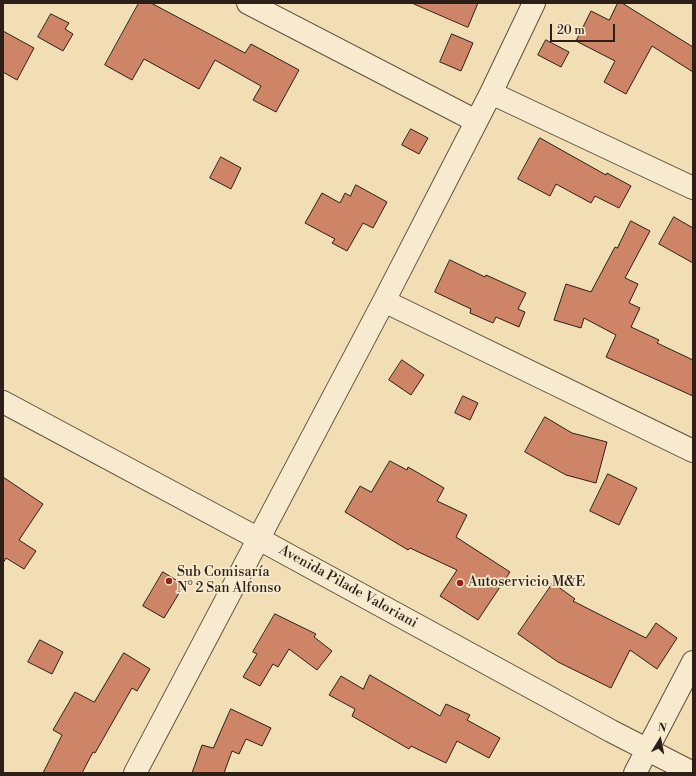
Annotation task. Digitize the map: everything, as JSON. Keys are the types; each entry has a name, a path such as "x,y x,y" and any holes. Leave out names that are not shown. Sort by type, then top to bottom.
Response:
{"street":[{"path":"248,3 476,121"},
{"path":"135,773 384,301 491,93 534,3"},
{"path":"491,93 693,188"},
{"path":"384,301 693,451"},
{"name":"Avenida Pilade Valoriani","path":"3,402 259,538 648,750 693,773"},
{"path":"635,773 693,662"}],"building":[{"path":"139,3 151,3 245,53 251,44 299,70 276,112 253,100 261,86 215,60 199,89 144,59 132,80 105,65"},
{"path":"412,3 478,3 468,27"},
{"path":"618,3 622,3 693,47 693,72 652,46 626,94 604,82 615,61 576,41 591,11 609,20"},
{"path":"51,14 69,23 65,29 73,34 63,51 38,37"},
{"path":"3,31 34,48 17,80 3,72"},
{"path":"452,34 473,43 461,71 440,62"},
{"path":"546,40 569,52 561,67 538,55"},
{"path":"411,129 428,138 419,154 402,145"},
{"path":"540,138 606,175 607,173 631,186 619,208 595,196 591,203 556,184 550,196 518,179"},
{"path":"221,157 241,168 231,189 210,178"},
{"path":"356,185 387,202 373,228 363,223 347,251 332,243 335,239 305,223 322,193 340,203 345,193 350,196"},
{"path":"674,217 693,228 693,263 659,244"},
{"path":"631,221 650,231 625,278 638,284 629,303 640,308 631,327 659,340 657,343 693,360 693,396 606,357 616,335 584,318 581,328 554,320 566,284 591,292"},
{"path":"450,260 485,277 486,275 526,293 518,309 525,312 519,327 496,317 493,323 470,313 471,309 435,292"},
{"path":"402,360 424,375 411,395 389,380"},
{"path":"463,396 478,403 470,420 455,413"},
{"path":"545,417 572,433 607,442 596,483 566,475 525,452"},
{"path":"390,461 407,470 408,467 444,488 437,501 467,515 456,537 510,572 478,620 440,596 457,570 410,548 408,550 345,512 360,486 371,492"},
{"path":"608,474 637,488 619,525 590,511"},
{"path":"3,477 43,504 19,540 36,551 24,569 6,558 3,563"},
{"path":"163,572 184,585 164,618 143,606"},
{"path":"553,583 575,599 573,601 646,638 656,623 677,638 657,669 630,650 611,688 558,662 518,634"},
{"path":"275,614 316,634 314,637 332,651 317,670 289,649 278,667 273,664 260,686 243,677 257,654 253,652"},
{"path":"40,640 63,652 52,674 28,662"},
{"path":"124,653 150,669 137,691 132,688 82,773 43,773 62,735 53,730 75,692 94,702"},
{"path":"370,675 440,716 446,704 470,715 467,720 500,738 489,758 457,741 446,763 411,746 409,749 352,716 355,709 329,695 341,676 363,689"},
{"path":"231,709 271,728 262,746 246,739 239,754 232,751 224,773 192,773 202,745 213,748"}],"place":[{"name":"Sub Comisaría N° 2 San Alfonso","path":"169,581"},
{"name":"Autoservicio M&E","path":"460,583"}]}
